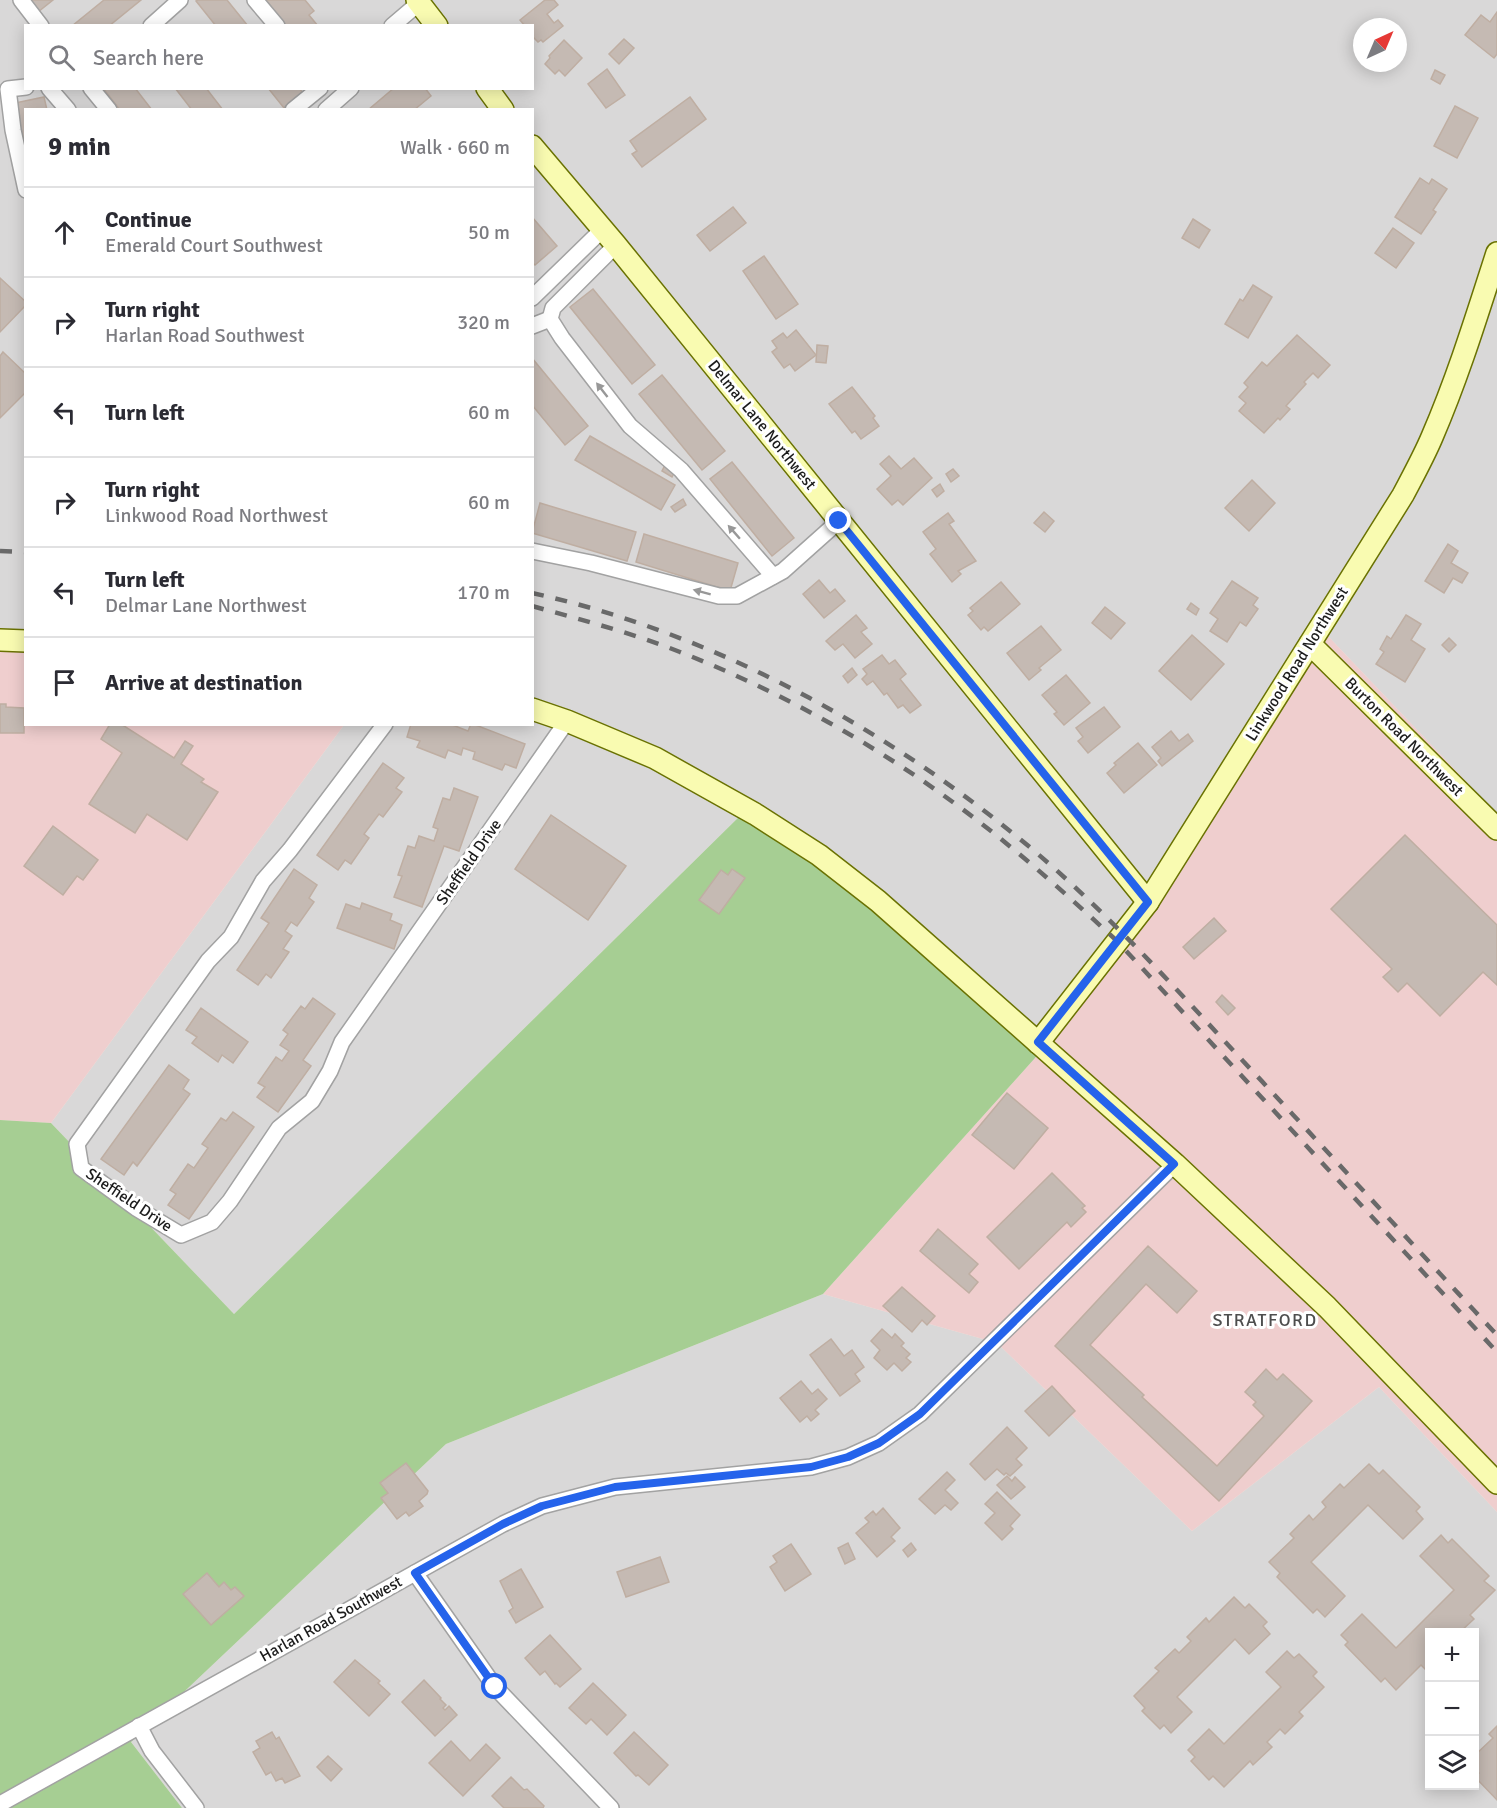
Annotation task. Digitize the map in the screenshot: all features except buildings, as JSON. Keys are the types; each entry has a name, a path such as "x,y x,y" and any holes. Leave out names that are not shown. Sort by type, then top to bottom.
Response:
{"street":[{"path":"21,0 39,24"},
{"path":"153,24 180,0"},
{"path":"255,0 275,24"},
{"path":"394,24 418,2 433,24"},
{"path":"24,87 8,88 13,130 24,181"},
{"path":"52,90 66,108"},
{"path":"93,90 107,108"},
{"path":"295,108 318,90"},
{"path":"328,108 349,90"},
{"path":"489,90 502,108"},
{"name":"Delmar Lane Northwest","path":"534,148 609,237 1148,902"},
{"path":"534,296 609,237"},
{"path":"609,237 553,308 550,318 562,338 630,426 681,470 773,576"},
{"name":"Linkwood Road Northwest","path":"1038,1042 1148,902 1403,495 1432,438 1465,354 1497,253"},
{"path":"534,325 550,318"},
{"path":"534,551 591,563 719,596 737,596 783,571 839,521"},
{"path":"0,640 24,641"},
{"name":"Burton Road Northwest","path":"1310,644 1497,830"},
{"path":"534,710 655,758 755,814 819,855 878,901 1174,1164 1328,1307 1497,1483"},
{"name":"Sheffield Drive","path":"383,726 290,850 263,881 231,938 208,961 77,1144 81,1168 136,1208 181,1235 212,1222 230,1201 279,1128 312,1101 330,1071 342,1042 567,721"},
{"name":"Harlan Road Southwest","path":"0,1804 503,1524 542,1506 615,1487 811,1467 848,1457 879,1443 920,1414 1174,1164"},
{"path":"415,1573 495,1687 611,1808"},
{"path":"139,1726 152,1751 196,1808"}],"shaded area":[{"path":"0,0 1497,0 1497,814 1326,634 1042,1048 746,810 234,1314 51,1123 343,726 534,726 534,108 24,108 24,638 0,637"},
{"path":"1326,634 1497,814 1497,1512 1379,1387 1192,1531 997,1343 823,1294 1035,1058 1152,877"},
{"path":"0,637 24,638 24,726 343,726 51,1123 0,1120"},
{"path":"823,1294 997,1343 1192,1531 1379,1387 1497,1512 1497,1808 182,1808 131,1742 446,1444"}],"green space":[{"path":"746,810 922,949 1042,1048 1035,1058 823,1294 446,1444 131,1742 182,1808 0,1808 0,1120 51,1123 234,1314"}],"railway":[{"path":"0,551 24,552"},
{"path":"534,594 600,611 667,633 733,660 797,691 859,726 920,764 977,805 1032,849 1088,899 1141,952 1497,1335"},
{"path":"534,607 662,645 752,683 856,738 976,819 1038,870 1117,941 1497,1352"}],"district":[{"name":"STRATFORD","path":"1265,1320"}],"route":[{"path":"495,1687 415,1573 503,1524 542,1506 615,1487 811,1467 848,1457 879,1443 920,1414 1174,1164 1038,1042 1148,902 839,521"}]}
